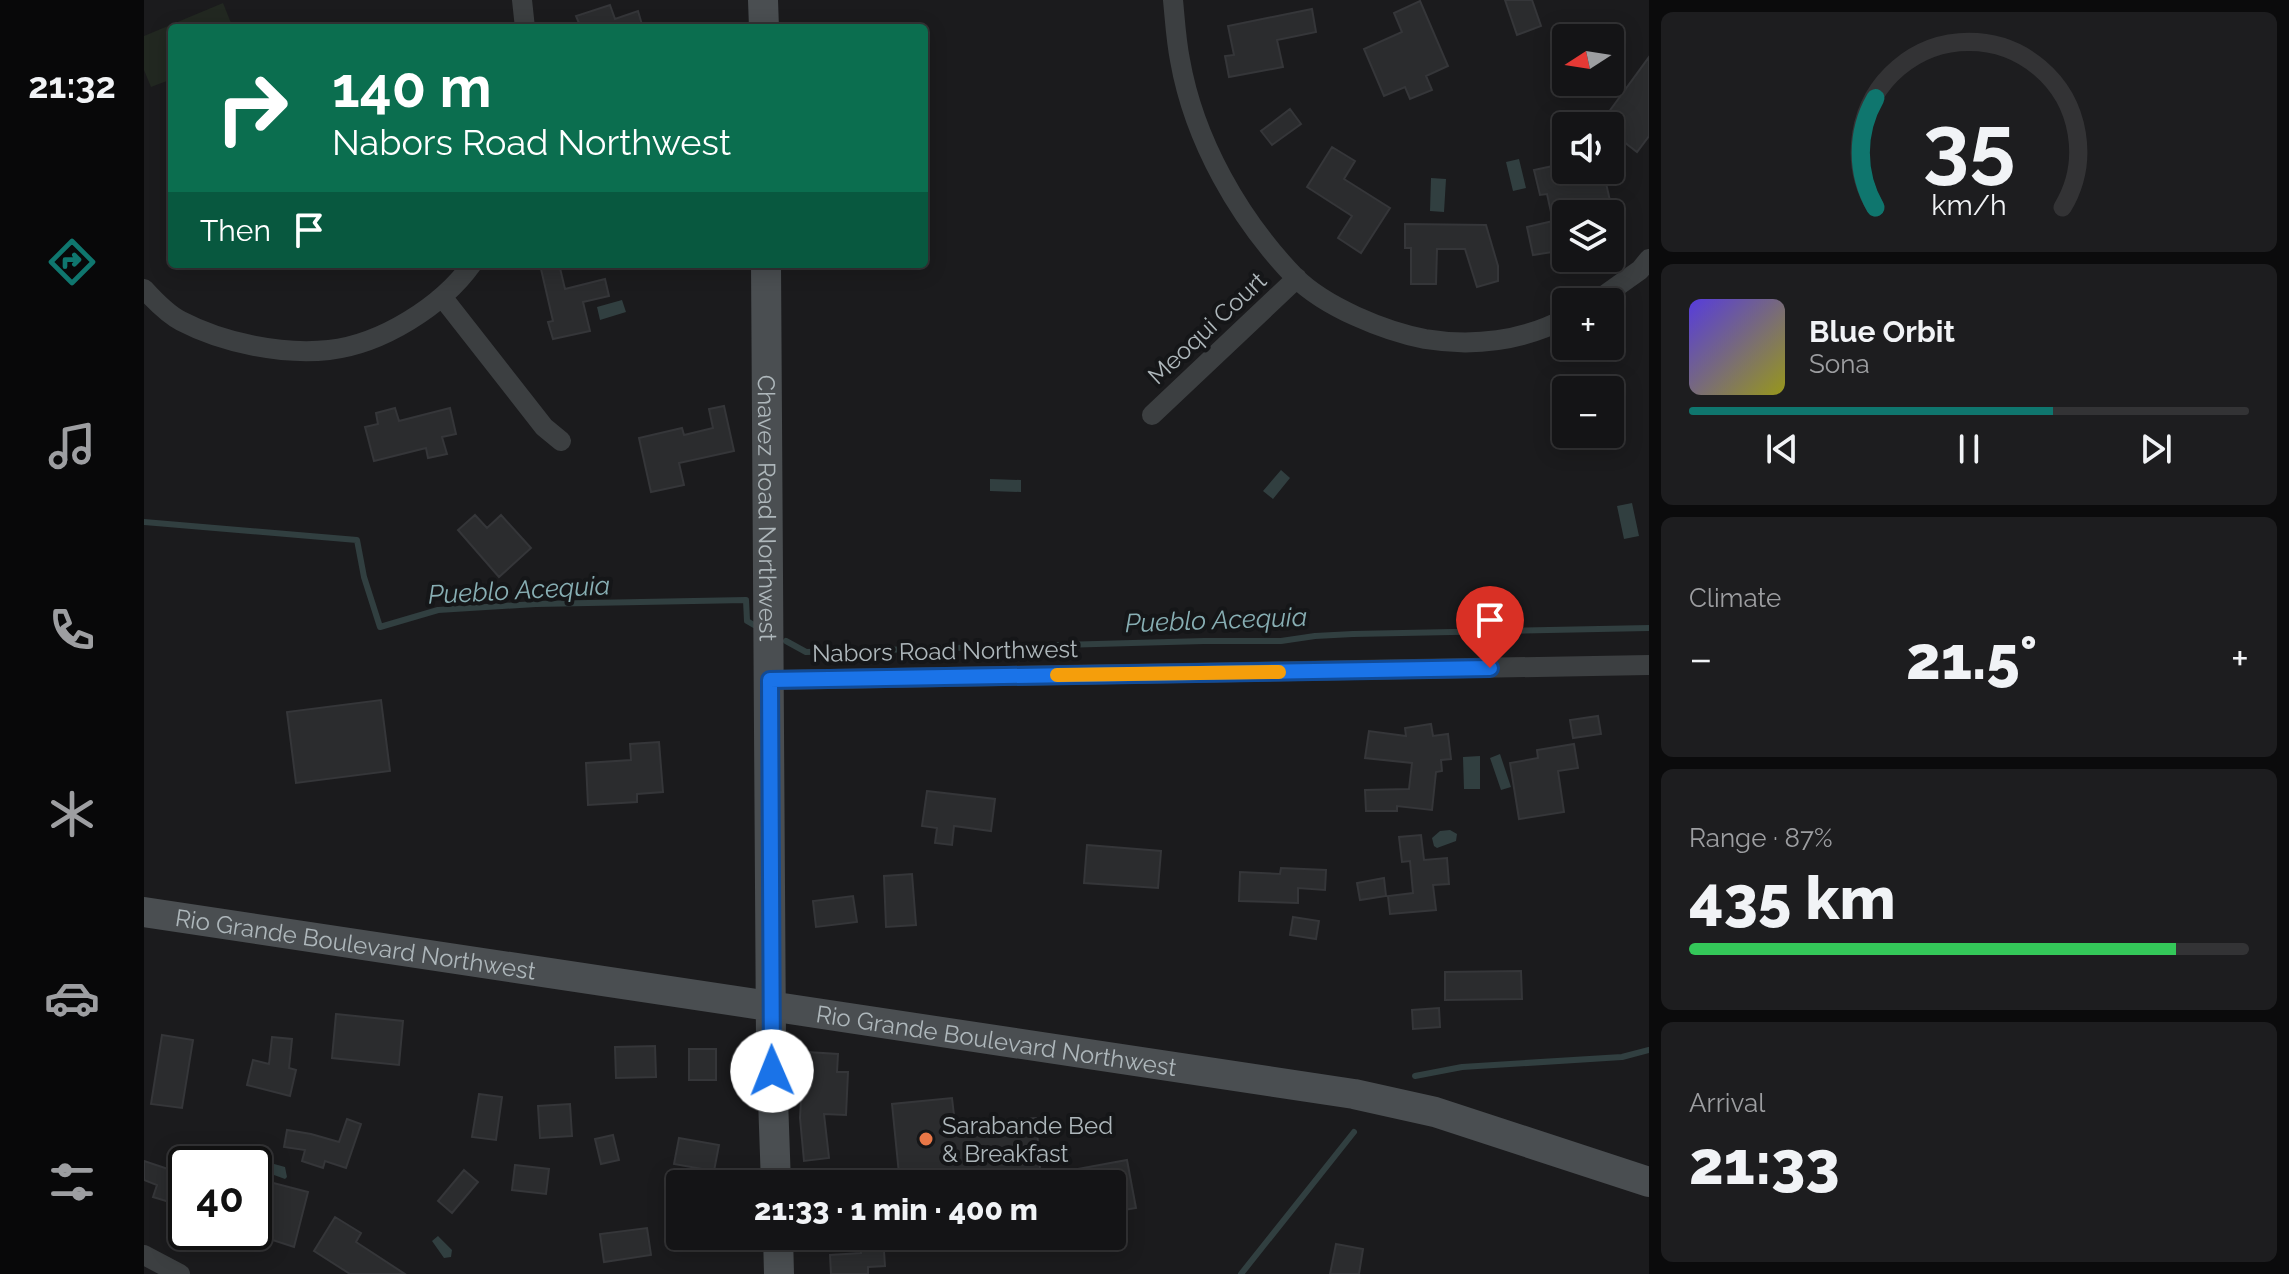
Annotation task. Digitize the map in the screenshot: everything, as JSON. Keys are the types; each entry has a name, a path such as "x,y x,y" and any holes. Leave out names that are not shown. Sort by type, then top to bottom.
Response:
{"street":[{"path":"522,0 525,24"},
{"path":"763,0 764,24"},
{"path":"1173,0 1180,61 1195,116 1219,172 1250,222 1297,278 1355,315 1395,333 1442,342 1507,339 1552,326"},
{"path":"144,289 178,320 208,333 253,345 331,350 372,338 411,319 443,298 469,268"},
{"name":"Chavez Road Northwest","path":"766,268 771,1006 776,1170"},
{"path":"1617,288 1646,269"},
{"name":"Meoqui Court","path":"1152,415 1297,278"},
{"path":"443,298 544,427 561,441"},
{"name":"Nabors Road Northwest","path":"770,680 1649,665"},
{"name":"Rio Grande Boulevard Northwest","path":"144,912 1354,1094 1435,1112 1649,1182"},
{"path":"778,1250 779,1274"},
{"path":"144,1255 180,1274"}],"shaded area":[{"path":"223,3 231,24 173,24"},
{"path":"168,26 168,81 151,87 144,70 144,36"},
{"path":"1519,159 1526,188 1513,191 1506,162"},
{"path":"1431,178 1446,179 1444,212 1430,211"},
{"path":"622,300 626,312 600,320 597,307"},
{"path":"1281,470 1290,478 1273,499 1263,491"},
{"path":"990,479 1021,480 1021,492 990,491"},
{"path":"1632,503 1639,536 1624,539 1617,506"},
{"path":"1500,754 1511,787 1501,790 1490,758"},
{"path":"1480,756 1480,789 1464,789 1463,757"},
{"path":"1450,830 1457,834 1456,841 1437,848 1434,846 1432,838 1440,831"},
{"path":"272,1163 285,1167 285,1179 272,1174"},
{"path":"438,1236 452,1250 451,1257 444,1258 432,1241"}],"building":[{"path":"1505,0 1532,0 1541,26 1517,35"},
{"path":"1420,1 1448,66 1426,76 1432,90 1410,99 1405,87 1384,96 1364,49 1402,32 1394,13"},
{"path":"610,5 615,19 638,11 642,24 579,24 576,16"},
{"path":"1312,9 1316,32 1277,40 1283,67 1229,77 1225,56 1234,55 1228,26"},
{"path":"1649,57 1649,136 1637,152 1624,142 1624,112 1609,112 1620,96 1624,96 1624,91"},
{"path":"1290,109 1301,124 1272,145 1261,131"},
{"path":"1332,147 1355,161 1344,179 1390,208 1361,253 1338,238 1352,216 1307,187"},
{"path":"1552,166 1552,184 1606,184 1610,200 1552,200 1552,216 1547,194 1540,195 1534,170"},
{"path":"1552,221 1552,252 1533,255 1527,227"},
{"path":"1405,224 1486,225 1498,266 1498,281 1477,287 1465,249 1437,249 1436,284 1411,284 1411,248 1405,248"},
{"path":"560,268 565,289 605,279 609,296 583,302 590,331 553,339 548,322 553,321 541,269"},
{"path":"724,406 734,451 679,463 684,485 651,492 639,438 682,428 684,435 713,428 709,409"},
{"path":"395,408 399,421 450,408 456,434 442,437 447,454 428,458 426,448 374,461 365,427 378,424 376,413"},
{"path":"475,515 487,528 501,515 531,548 499,577 458,530"},
{"path":"381,700 390,771 296,783 287,712"},
{"path":"1598,716 1601,734 1573,738 1570,720"},
{"path":"1431,724 1433,736 1448,734 1451,759 1441,760 1442,771 1436,772 1432,810 1397,806 1397,811 1366,811 1365,790 1409,789 1412,763 1365,758 1369,731 1406,736 1405,728"},
{"path":"659,742 663,792 637,794 637,802 588,805 586,763 631,760 630,744"},
{"path":"1574,744 1578,768 1558,771 1564,812 1519,819 1510,763 1538,758 1537,750"},
{"path":"927,791 995,799 991,831 954,826 952,845 935,843 937,828 922,826"},
{"path":"1421,835 1424,860 1447,858 1449,884 1433,885 1436,910 1390,914 1388,896 1413,893 1410,861 1402,862 1399,837"},
{"path":"1087,845 1161,851 1158,888 1084,883"},
{"path":"1281,868 1326,870 1325,890 1298,888 1298,903 1239,901 1240,872 1280,874"},
{"path":"912,874 916,925 886,927 884,876"},
{"path":"1384,878 1386,896 1360,900 1357,883"},
{"path":"853,896 857,922 816,927 813,901"},
{"path":"1293,917 1319,921 1316,939 1290,935"},
{"path":"1521,971 1522,999 1445,1000 1445,972"},
{"path":"1439,1008 1440,1027 1413,1029 1412,1010"},
{"path":"336,1014 403,1021 399,1065 332,1058"},
{"path":"162,1035 193,1040 182,1108 151,1104"},
{"path":"272,1037 292,1039 289,1068 296,1070 290,1096 247,1085 253,1060 269,1064"},
{"path":"655,1046 656,1077 616,1078 615,1047"},
{"path":"689,1049 716,1049 716,1080 689,1080"},
{"path":"791,1051 838,1054 837,1072 848,1072 846,1115 824,1114 829,1158 804,1161 801,1100 791,1099"},
{"path":"479,1094 502,1097 496,1140 472,1137"},
{"path":"952,1098 955,1124 1036,1118 1040,1169 899,1170 892,1104"},
{"path":"570,1104 572,1136 540,1138 538,1106"},
{"path":"347,1119 361,1124 346,1168 325,1161 323,1168 302,1161 305,1150 284,1147 287,1130 339,1142"},
{"path":"613,1135 619,1160 601,1164 595,1139"},
{"path":"679,1138 719,1145 714,1170 674,1164"},
{"path":"1127,1160 1136,1208 1126,1210 1126,1170 1072,1170"},
{"path":"144,1161 168,1169 168,1202 153,1197 157,1185 144,1180"},
{"path":"515,1165 549,1169 546,1194 512,1190"},
{"path":"464,1170 478,1182 452,1213 438,1201"},
{"path":"272,1183 308,1192 294,1247 272,1240"},
{"path":"335,1217 361,1233 356,1242 405,1274 350,1274 314,1251"},
{"path":"647,1228 651,1255 604,1262 600,1234"},
{"path":"1336,1244 1363,1249 1359,1274 1330,1274"},
{"path":"861,1250 884,1250 885,1266 868,1267 868,1274 831,1274 830,1255 861,1253"}],"waterway":[{"name":"Pueblo Acequia","path":"144,522 357,540 364,577 380,627 438,610 536,604 746,600 747,621 754,625"},
{"name":"Pueblo Acequia","path":"786,641 806,652 1281,641 1353,634 1649,628"},
{"path":"1415,1076 1462,1067 1622,1057 1649,1050"},
{"path":"1241,1274 1354,1132"}],"slow traffic":[{"path":"1057,675 1279,672"}],"place":[{"name":"Sarabande Bed & Breakfast","path":"926,1139"}],"route":[{"path":"772,1071 770,680 1490,668"}]}
